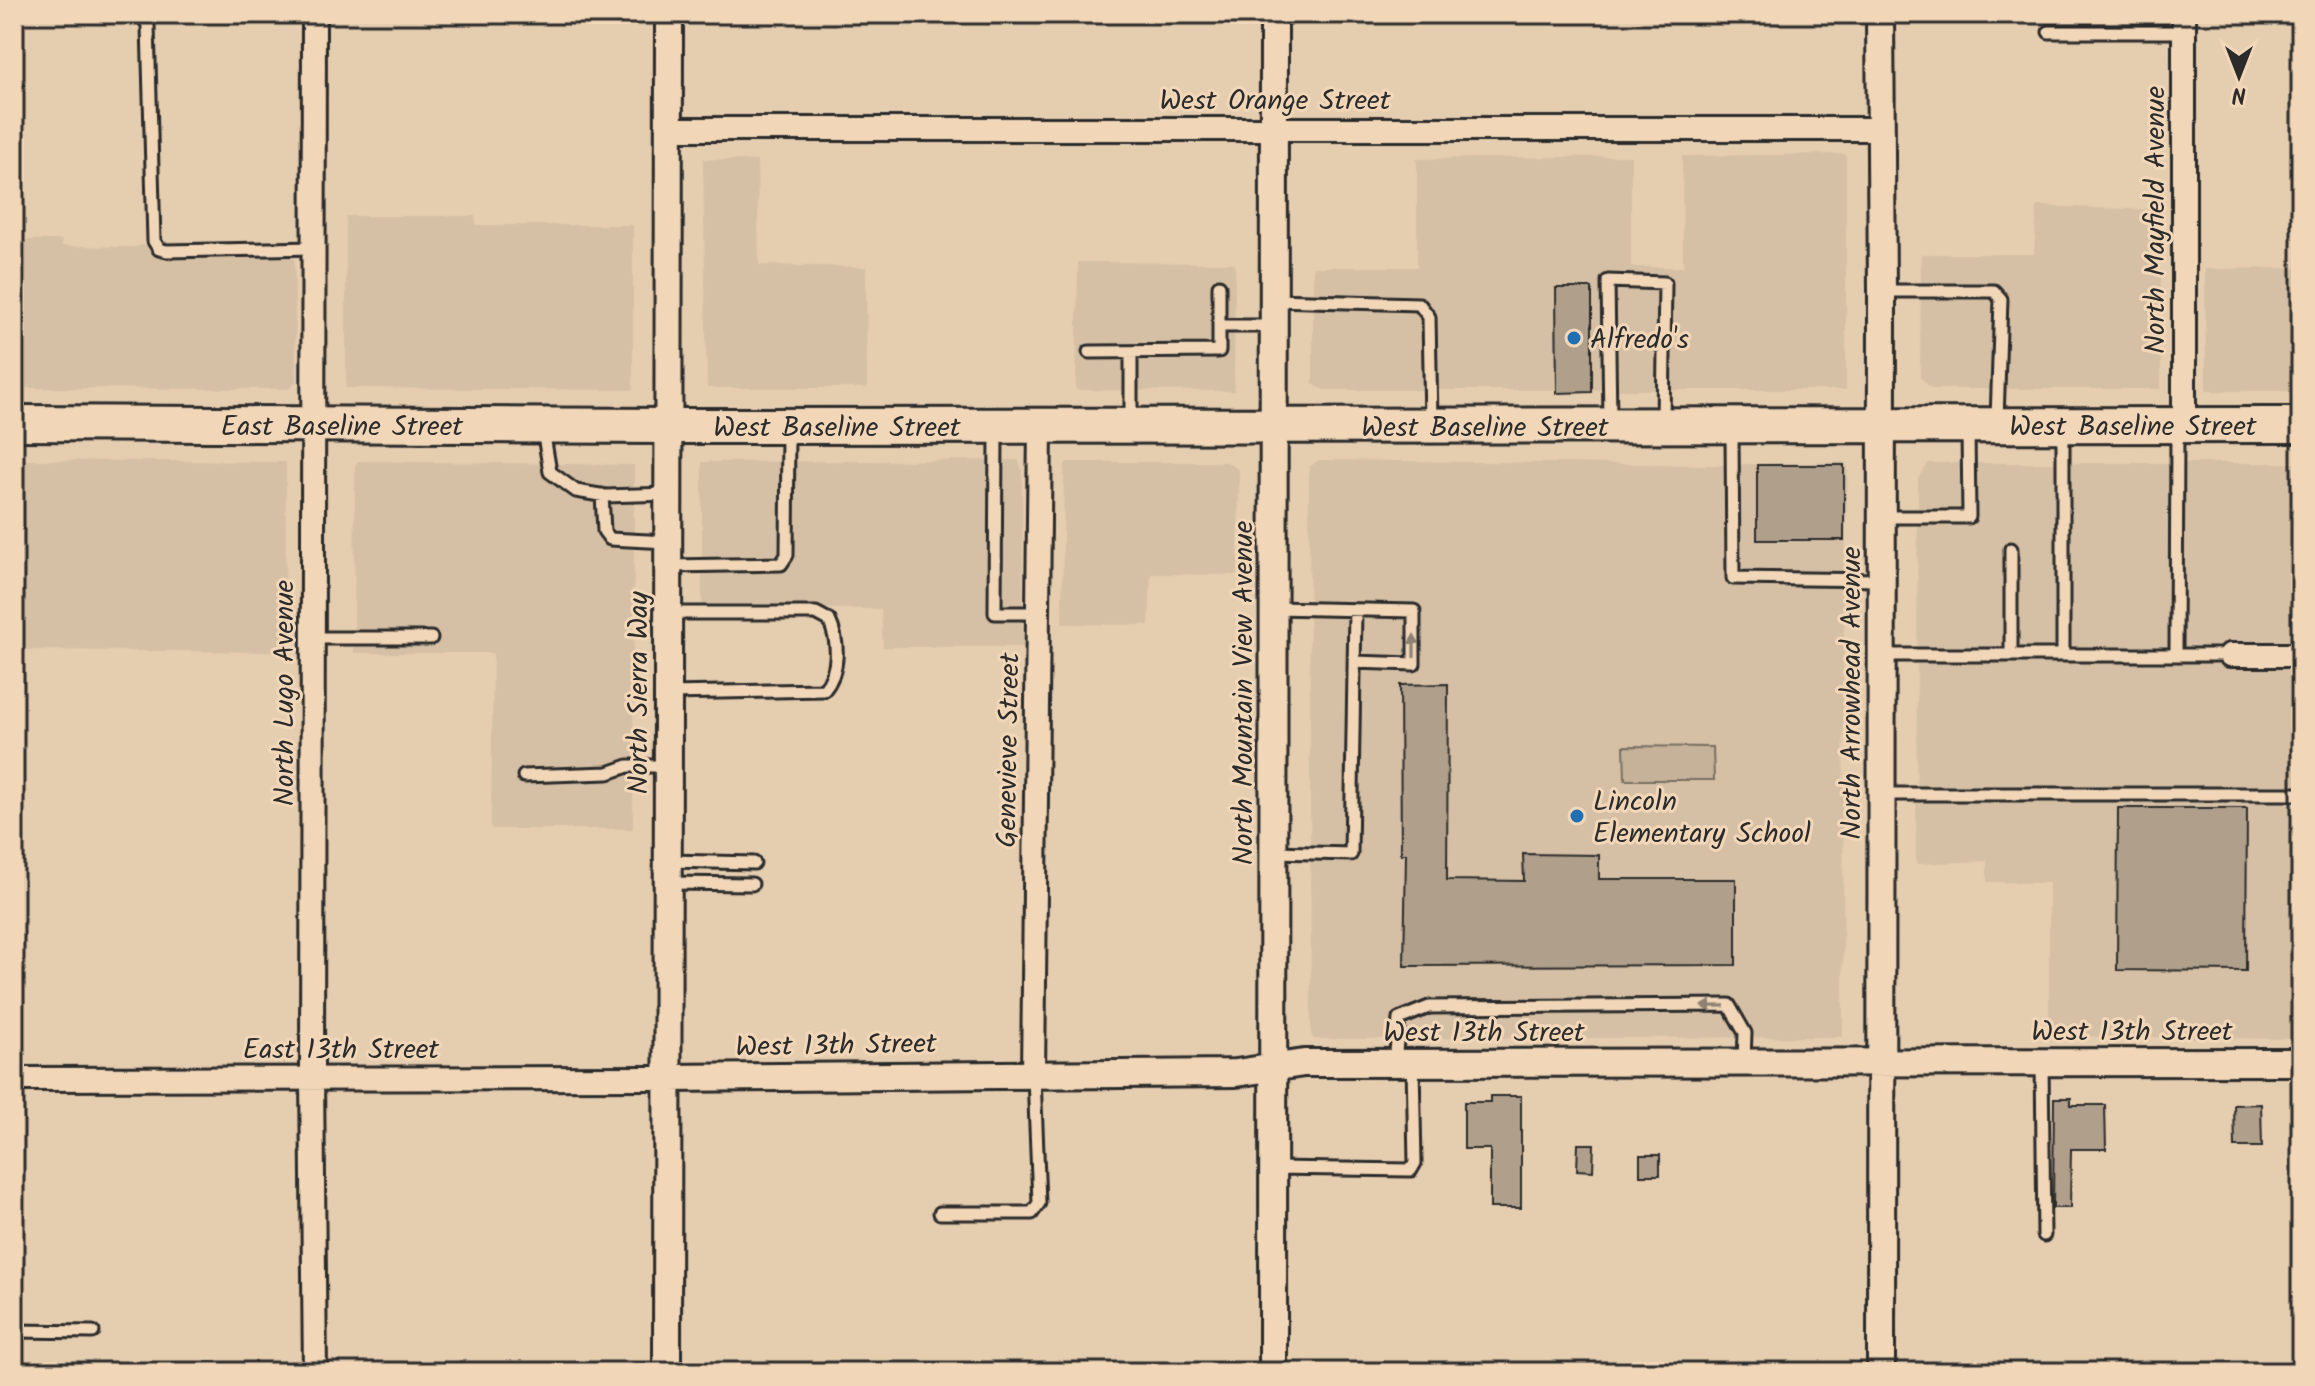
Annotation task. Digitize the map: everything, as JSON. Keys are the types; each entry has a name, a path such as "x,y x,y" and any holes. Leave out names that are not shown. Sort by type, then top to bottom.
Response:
{"main road":[{"name":"East Baseline Street","path":"14,423 669,426"},
{"name":"West Baseline Street","path":"669,426 2301,425"}],"street":[{"name":"North Lugo Avenue","path":"314,14 312,1078 315,1372"},
{"name":"North Sierra Way","path":"667,1372 669,14"},
{"name":"North Mountain View Avenue","path":"1273,1372 1274,14"},
{"name":"North Arrowhead Avenue","path":"1880,14 1881,1372"},
{"name":"North Mayfield Avenue","path":"2181,425 2184,23"},
{"name":"West Orange Street","path":"669,129 1880,129"},
{"name":"Genevieve Street","path":"1033,1075 1040,426"},
{"path":"2230,655 2301,655"},
{"name":"West 13th Street","path":"668,1078 1236,1073 1304,1063 2301,1062"},
{"name":"East 13th Street","path":"14,1079 668,1078"}],"lane":[{"path":"141,14 148,25 154,241 159,249 314,248"},
{"path":"2049,32 2184,23"},
{"path":"1610,426 1608,281 1665,283 1663,426"},
{"path":"1089,352 1219,351 1219,286"},
{"path":"1882,291 1994,291 2001,299 1969,517 1882,517"},
{"path":"1219,326 1274,313 1419,304 1429,317 1431,426"},
{"path":"1131,352 1131,426"},
{"path":"543,425 550,472 576,491 602,495 669,494"},
{"path":"1732,425 1733,578 1882,580"},
{"path":"2063,425 2063,655"},
{"path":"2176,655 2181,425"},
{"path":"602,495 604,531 610,539 669,554 781,564 787,555 788,426"},
{"path":"996,426 995,613 1038,613"},
{"path":"2011,549 2011,655"},
{"path":"1274,608 1414,611 1414,664 1354,662"},
{"path":"1274,852 1351,854 1355,610"},
{"path":"669,613 816,613 829,620 836,639 833,674 824,690 669,693"},
{"path":"313,638 431,638"},
{"path":"1882,655 2230,655"},
{"path":"524,776 608,773 628,766 668,766"},
{"path":"1881,794 2301,794"},
{"path":"668,872 754,863"},
{"path":"668,872 752,884"},
{"path":"1273,1168 1411,1170 1415,1163 1399,1019 1429,1007 1729,1005 1745,1033 1744,1063"},
{"path":"2042,1063 2044,1235"},
{"path":"940,1213 1032,1213 1039,1203 1033,1075"},
{"path":"14,1331 93,1332"}],"shaded area":[{"path":"1846,154 1846,390 1324,390 1313,384 1313,267 1417,267 1417,159 1631,156 1631,267 1683,267 1682,156"},
{"path":"703,159 757,161 759,265 866,267 867,388 707,388"},
{"path":"2037,206 2161,210 2161,389 1932,389 1920,377 1921,254 2034,254"},
{"path":"346,216 475,216 476,225 633,225 633,390 346,388"},
{"path":"14,240 62,240 62,246 134,247 161,241 294,241 296,382 289,389 14,388"},
{"path":"1078,262 1235,263 1234,391 1076,390"},
{"path":"2301,268 2301,391 2206,391 2205,269"},
{"path":"14,460 286,462 285,652 14,650"},
{"path":"1018,460 1022,469 1023,647 883,647 881,609 702,608 702,462"},
{"name":"Lincoln Elementary School","path":"1319,460 1713,465 1844,462 1848,467 1844,598 1843,1037 1314,1039 1311,1034 1309,467"},
{"path":"358,461 634,465 633,829 491,829 493,653 354,653 355,466"},
{"path":"1067,462 1227,462 1239,470 1238,575 1151,574 1149,625 1062,624 1064,467"},
{"path":"1929,463 2301,463 2301,1039 2049,1036 2049,883 1987,882 1987,861 1916,864 1918,478"},
{"path":"1624,746 1713,747 1714,780 1625,780"}],"building":[{"name":"Alfredo's","path":"1556,288 1592,288 1592,392 1557,393"},
{"path":"1757,465 1844,465 1844,540 1757,540"},
{"path":"1448,684 1447,880 1524,881 1523,854 1599,855 1599,879 1736,879 1736,965 1404,966 1406,854 1401,854 1400,685"},
{"path":"2118,808 2247,808 2246,971 2117,970"},
{"path":"1490,1096 1521,1096 1521,1208 1490,1208 1490,1149 1464,1149 1464,1102 1490,1102"},
{"path":"2054,1098 2071,1098 2071,1105 2105,1105 2106,1149 2071,1149 2070,1208 2053,1208"},
{"path":"2261,1104 2262,1147 2235,1147 2234,1105"},
{"path":"1578,1144 1594,1144 1593,1171 1577,1170"},
{"path":"1640,1155 1660,1155 1660,1175 1640,1175"}],"place":[{"name":"Alfredo's","path":"1574,338"},
{"name":"Lincoln Elementary School","path":"1577,816"}]}
